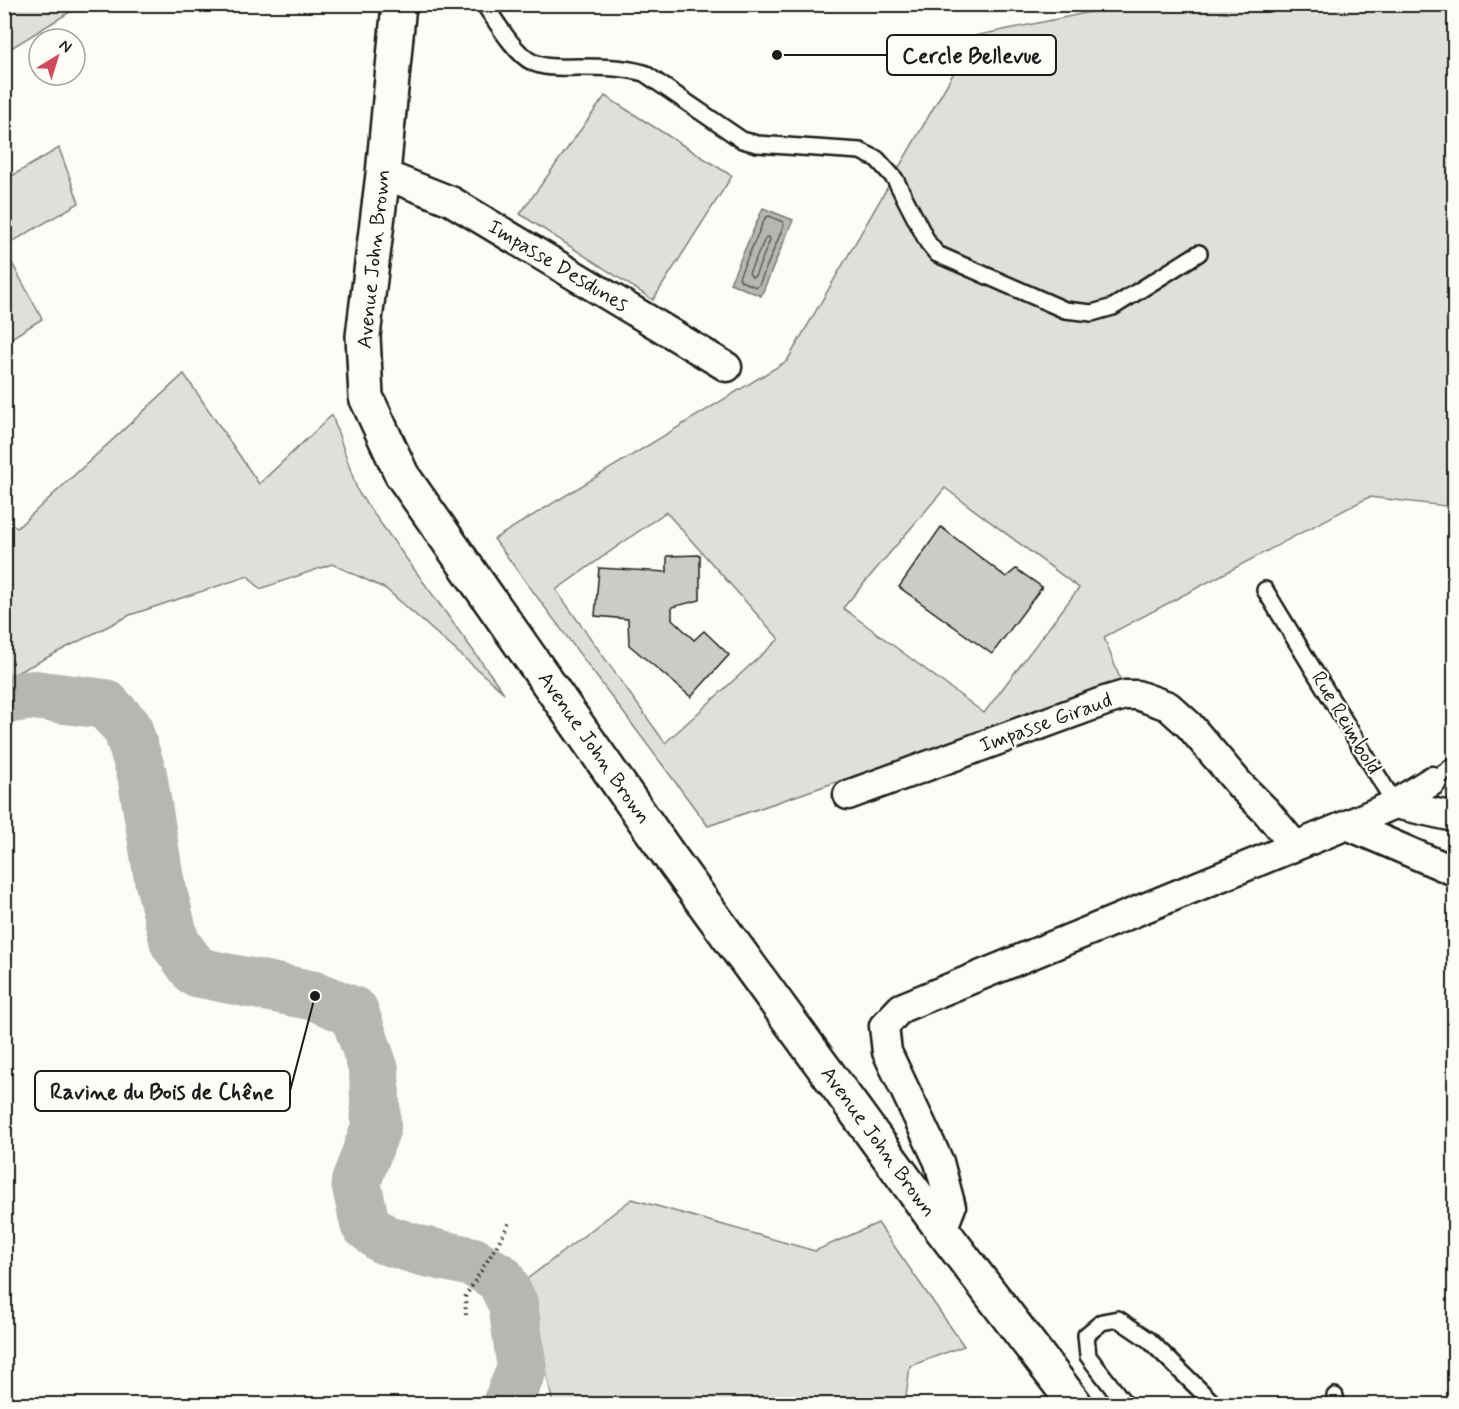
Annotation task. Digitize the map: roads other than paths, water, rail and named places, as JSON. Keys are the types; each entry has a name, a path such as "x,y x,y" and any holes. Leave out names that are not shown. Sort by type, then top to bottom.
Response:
{"main road":[{"name":"Avenue John Brown","path":"399,4 383,174 363,336 366,398 402,475 668,854 942,1230 1075,1404"}],"street":[{"name":"Impasse Desdunes","path":"383,174 451,201 727,368"},
{"name":"Impasse Giraud","path":"848,795 1125,694 1137,695 1168,706 1189,725 1295,846"},
{"path":"942,1230 951,1207 939,1162 887,1052 884,1026 901,1008 1347,825 1395,804 1432,781"},
{"path":"1395,804 1455,817"},
{"path":"1347,825 1455,871"}],"lane":[{"path":"484,4 507,38 531,62 547,66 611,67 644,73 742,140 757,144 860,151 877,159 895,178 928,243 937,254 1065,310 1092,313 1113,307 1199,253"},
{"name":"Rue Reimbold","path":"1265,590 1395,804"},
{"path":"1432,781 1455,765"},
{"path":"1125,1404 1088,1356 1086,1335 1102,1322 1118,1318 1149,1340 1214,1404"}],"water":[{"path":"763,208 793,220 761,296 730,283"}],"waterway":[{"path":"4,699 34,695 105,704 127,727 142,774 159,879 175,943 196,972 315,996 354,1012 374,1070 376,1127 356,1182 365,1224 383,1239 422,1251 473,1262 500,1278 513,1304 522,1369 507,1404"}],"place":[{"name":"Cercle Bellevue","path":"777,55"},
{"name":"Ravine du Bois de Chêne","path":"315,996"}]}
